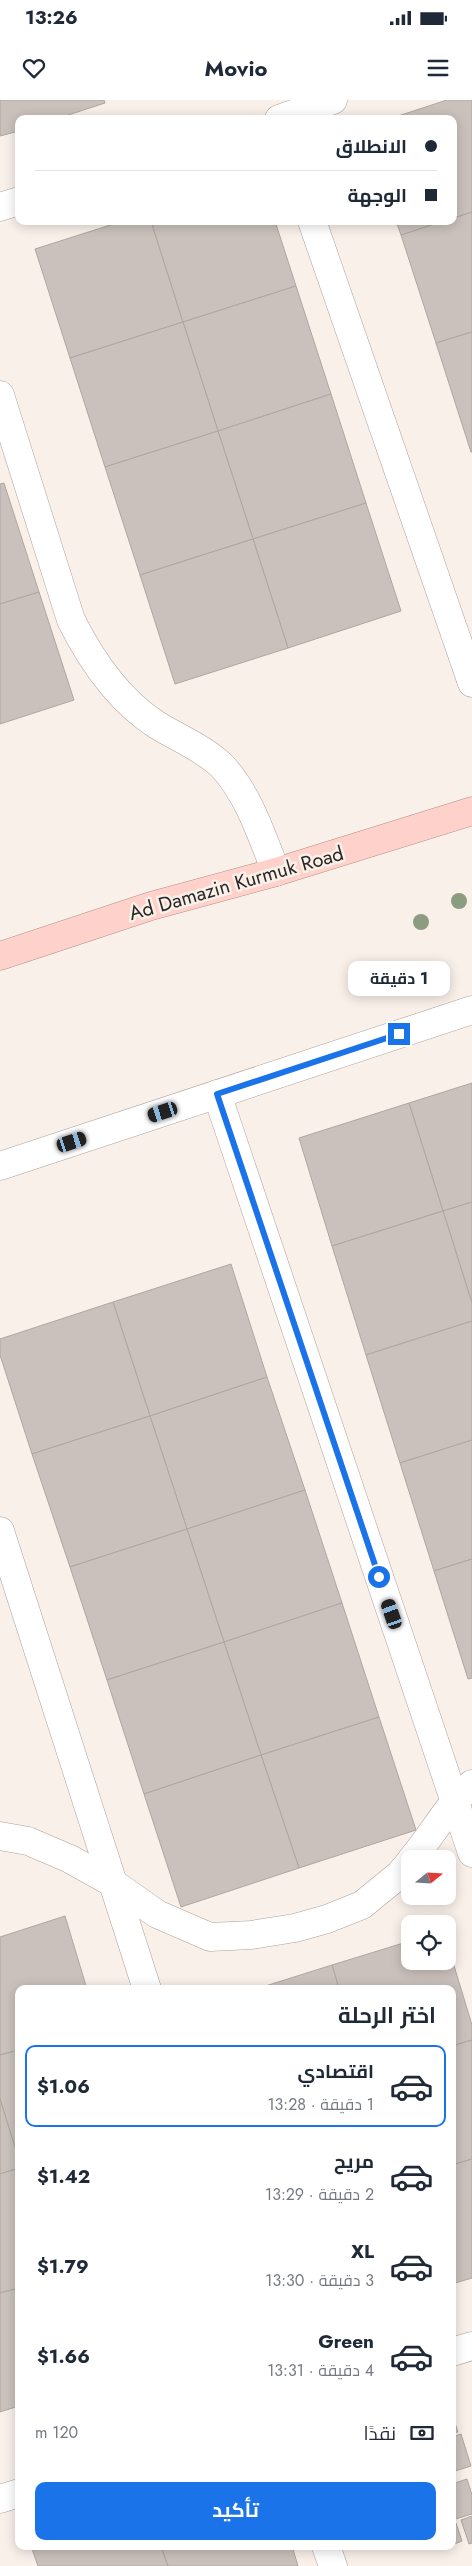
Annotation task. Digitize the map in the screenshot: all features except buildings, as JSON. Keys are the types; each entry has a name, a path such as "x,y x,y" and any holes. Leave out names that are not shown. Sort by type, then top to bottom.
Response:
{"highway":[{"name":"Ad Damazin Kurmuk Road","path":"0,956 151,906 276,872 472,812"}],"street":[{"path":"270,100 276,115"},
{"path":"289,115 333,100"},
{"path":"0,207 15,202"},
{"path":"313,225 472,683"},
{"path":"0,395 71,620 87,652 109,681 131,704 156,724 188,742 221,766 252,810 276,872"},
{"path":"0,1166 472,1010"},
{"path":"217,1094 463,1792 472,1854"},
{"path":"0,1531 146,1985"},
{"path":"419,1850 463,1792"},
{"path":"0,1836 28,1841 70,1859 113,1883 157,1914 210,1937 251,1935 295,1928 327,1919 362,1905 401,1873"},
{"path":"456,2351 472,2346"},
{"path":"0,2499 15,2494"},
{"path":"327,2550 332,2566"}],"route":[{"path":"379,1577 217,1094 399,1034"}]}
